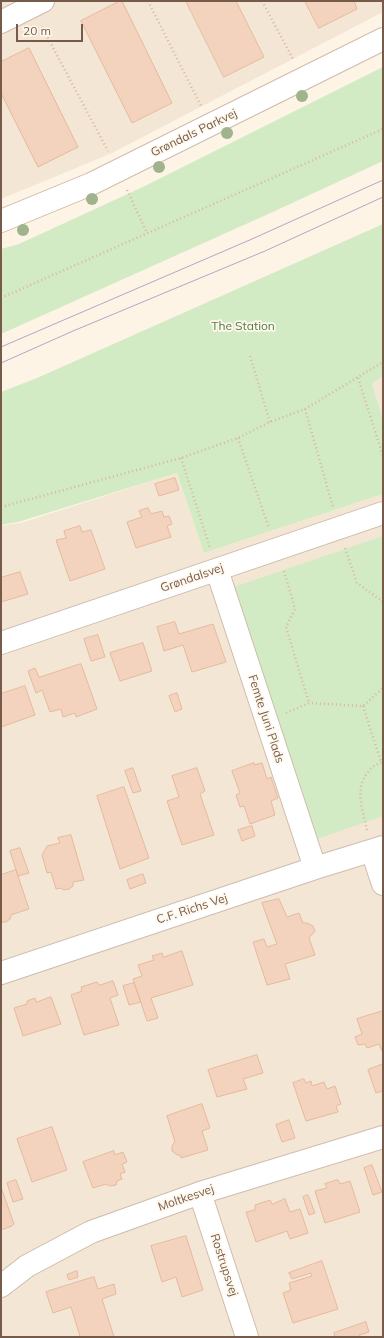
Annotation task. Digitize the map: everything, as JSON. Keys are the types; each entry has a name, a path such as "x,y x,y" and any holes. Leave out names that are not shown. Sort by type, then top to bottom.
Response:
{"street":[{"path":"1,22 37,4"},
{"name":"Grøndals Parkvej","path":"4,214 91,184 383,39"},
{"name":"Grøndalsvej","path":"1,643 383,513"},
{"name":"Femte Juni Plads","path":"217,570 315,868"},
{"path":"377,849 383,884"},
{"name":"C.F. Richs Vej","path":"1,973 315,868 377,849"},
{"name":"Moltkesvej","path":"1,1286 27,1266 91,1232 200,1193 383,1137"},
{"name":"Rostrupsvej","path":"200,1193 247,1337"}],"path":[{"path":"148,1 203,109 206,127"},
{"path":"262,1 284,43"},
{"path":"37,4 118,170"},
{"path":"1,298 383,129"},
{"path":"129,194 148,233"},
{"path":"250,356 270,422"},
{"path":"1,507 181,458 238,438 270,422 305,409 383,362"},
{"path":"358,378 383,456"},
{"path":"181,458 217,570"},
{"path":"309,703 363,706 383,688"},
{"path":"363,706 382,762 371,768 364,777 360,787 360,798 377,849"}],"shaded area":[{"path":"1,1 383,1 383,12 112,153 1,199"},
{"path":"383,376 383,419 372,384"},
{"path":"177,473 204,553 383,494 383,1337 1,1337 1,526 24,522"}],"green space":[{"path":"383,67 383,161 1,334 1,249 19,244 147,185"},
{"name":"The Station","path":"383,224 383,376 372,384 383,419 383,494 204,553 177,473 18,522 1,525 1,392 37,378"},
{"path":"383,536 383,816 317,839 231,588"}],"building":[{"path":"122,1 172,103 132,123 81,21"},
{"path":"186,1 236,1 264,57 224,77"},
{"path":"305,1 354,1 357,9 319,28"},
{"path":"29,48 78,147 38,167 1,93 1,62"},
{"path":"175,478 179,490 159,496 155,484"},
{"path":"148,508 151,514 162,511 164,517 169,516 172,524 167,526 171,537 136,548 127,522 142,517 139,511"},
{"path":"80,526 82,532 91,530 105,569 70,581 56,540 66,538 64,531"},
{"path":"20,572 28,594 1,602 1,578"},
{"path":"175,622 179,634 213,624 226,662 192,672 183,645 164,651 157,627"},
{"path":"98,635 105,657 91,661 84,639"},
{"path":"143,643 152,671 120,681 110,653"},
{"path":"81,664 97,709 76,717 75,713 63,717 61,709 50,712 42,690 36,693 28,671 35,668 39,677"},
{"path":"25,686 35,715 1,727 1,694"},
{"path":"177,693 182,709 175,712 169,696"},
{"path":"254,763 254,765 262,763 267,779 271,777 278,798 271,801 275,815 250,824 244,806 240,807 236,795 240,793 232,771"},
{"path":"133,768 141,791 133,793 125,771"},
{"path":"197,768 205,791 200,794 214,835 182,845 167,801 179,797 172,776"},
{"path":"124,787 149,858 120,869 97,796"},
{"path":"252,826 255,836 242,841 238,830"},
{"path":"71,835 84,880 73,882 73,886 69,889 56,889 51,872 47,873 42,855 47,846 60,843 58,838"},
{"path":"20,848 29,873 18,876 10,851"},
{"path":"16,870 29,909 11,915 10,919 6,922 2,922 1,875"},
{"path":"143,874 146,883 130,889 127,880"},
{"path":"279,899 287,917 299,913 303,923 313,926 315,931 309,938 315,955 285,964 290,979 267,985 253,942 264,939 267,947 277,944 262,903"},
{"path":"182,951 193,985 151,998 158,1018 147,1021 133,979 142,976 138,965 154,960 152,956 162,953 163,957"},
{"path":"113,981 118,995 110,998 119,1025 84,1035 71,995 82,991 81,987 97,982 99,985"},
{"path":"134,983 141,1002 129,1005 123,986"},
{"path":"51,997 61,1024 23,1036 14,1008 27,1004 27,1001 35,998 36,1002"},
{"path":"383,1011 383,1053 379,1044 367,1048 365,1044 358,1045 355,1037 362,1034 357,1019"},
{"path":"257,1055 263,1073 243,1079 247,1089 217,1097 208,1070"},
{"path":"383,1064 383,1091 376,1093 368,1070"},
{"path":"304,1079 306,1083 311,1081 312,1086 324,1082 327,1089 335,1086 341,1104 336,1106 338,1112 306,1121 293,1083"},
{"path":"202,1104 210,1128 202,1131 208,1150 181,1158 180,1155 177,1155 172,1151 173,1144 175,1142 167,1116"},
{"path":"289,1120 295,1138 282,1142 276,1125"},
{"path":"52,1127 67,1170 32,1182 17,1139"},
{"path":"114,1151 115,1155 123,1152 127,1162 122,1164 125,1172 120,1174 122,1179 117,1181 116,1185 110,1186 106,1184 93,1188 83,1162"},
{"path":"372,1165 382,1192 373,1195 364,1168"},
{"path":"16,1180 23,1199 13,1202 7,1183"},
{"path":"338,1180 340,1184 350,1181 360,1212 325,1223 315,1191 327,1188 325,1184"},
{"path":"1,1187 14,1224 1,1230"},
{"path":"308,1195 315,1213 309,1215 303,1197"},
{"path":"285,1199 290,1212 300,1209 308,1233 290,1239 287,1231 256,1242 246,1212 255,1210 255,1205 270,1200 272,1204"},
{"path":"186,1236 203,1290 182,1297 176,1277 162,1282 151,1246"},
{"path":"322,1261 338,1309 293,1323 283,1293 291,1290 289,1283 312,1276 311,1273 292,1279 289,1273"},
{"path":"77,1271 78,1277 69,1280 67,1275"},
{"path":"94,1277 98,1289 114,1284 116,1294 102,1299 114,1337 77,1337 80,1336 71,1307 53,1313 46,1292"},
{"path":"366,1322 369,1332 359,1335 360,1337 335,1337 334,1333"}],"tram line":[{"path":"1,347 252,239 383,180"},
{"path":"1,363 73,331 265,251 383,197"}]}
